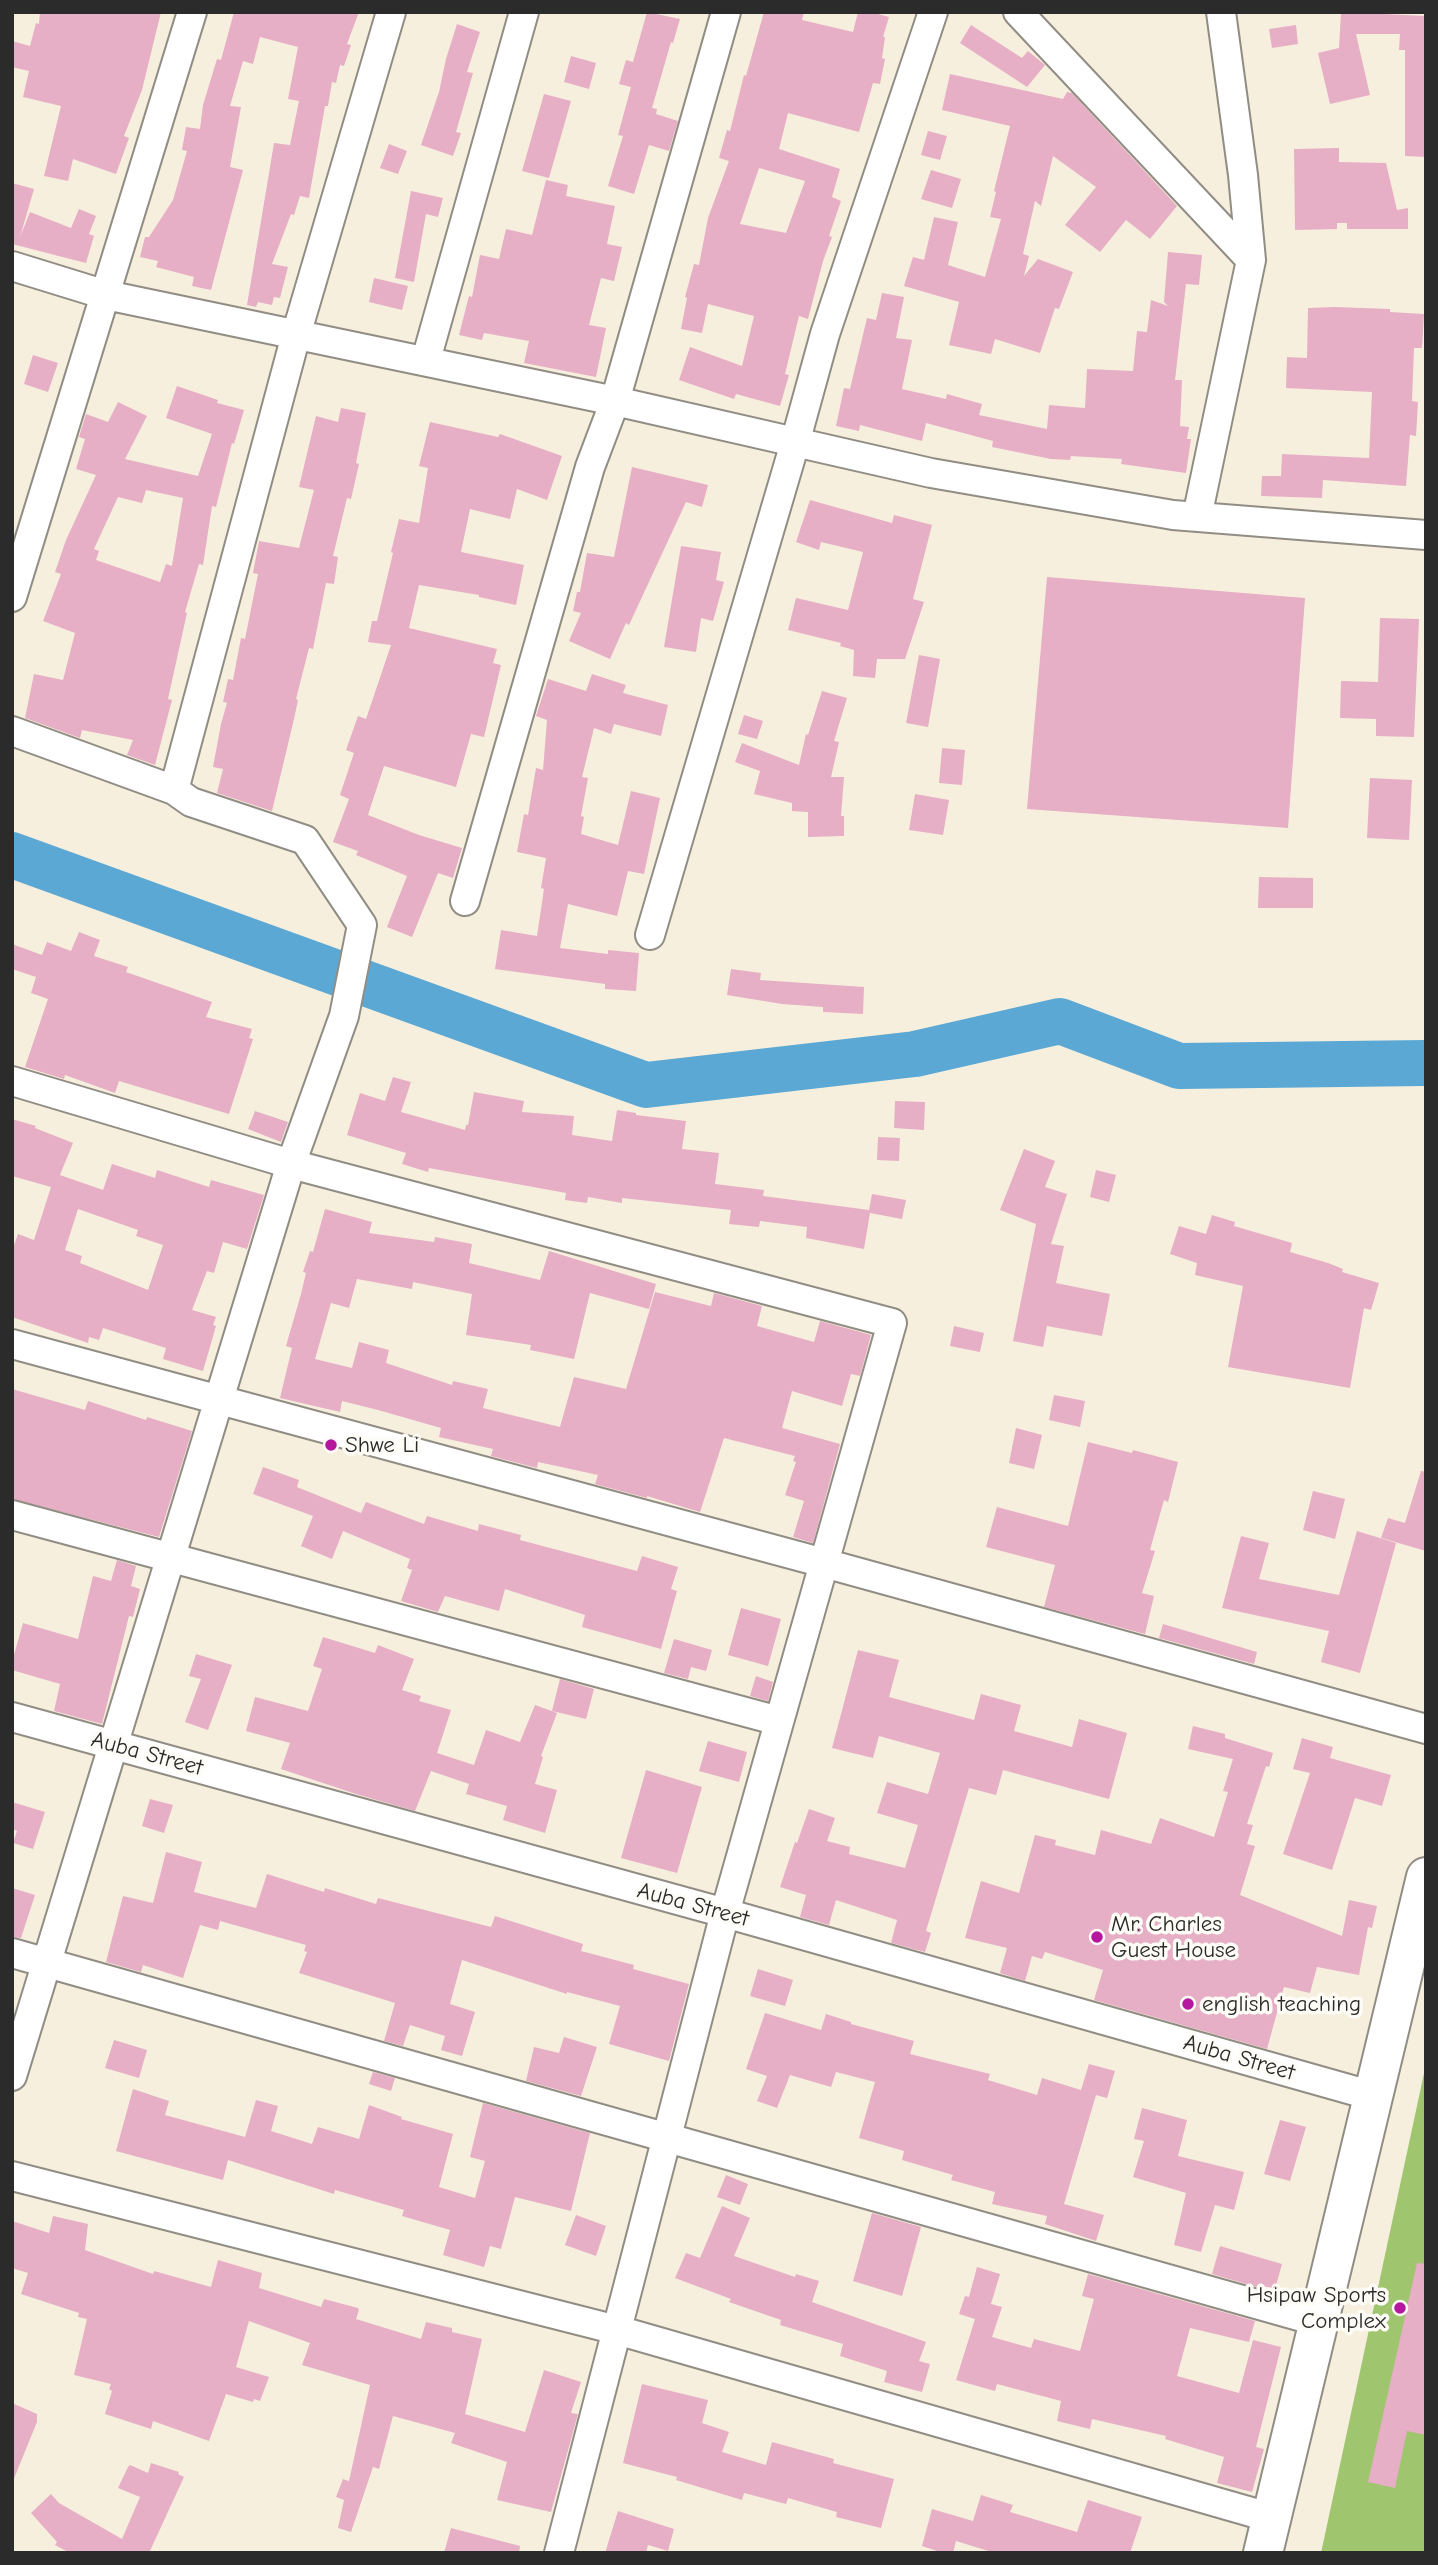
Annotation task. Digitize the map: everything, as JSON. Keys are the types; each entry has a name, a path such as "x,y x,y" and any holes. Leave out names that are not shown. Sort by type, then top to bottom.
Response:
{"main road":[{"path":"1268,2536 1426,1877"}],"street":[{"path":"12,597 192,12"},
{"path":"174,789 296,335 391,12"},
{"path":"426,360 524,12"},
{"path":"465,901 590,467 615,401 726,12"},
{"path":"650,935 825,334 933,12"},
{"path":"1018,12 1251,260"},
{"path":"1197,517 1251,260 1243,175 1221,12"},
{"path":"12,266 106,295 426,360 931,473 1173,515 1426,535"},
{"path":"12,731 174,789 191,802 305,841 362,925 344,1016 291,1164 12,2076"},
{"path":"12,1081 291,1164 892,1323 725,1913 559,2553"},
{"path":"12,1344 1426,1729"},
{"path":"12,1515 779,1721"},
{"name":"Auba Street","path":"12,1717 725,1913 1373,2096"},
{"path":"12,1952 1320,2322"},
{"path":"12,2176 617,2330 1268,2536"}],"green space":[{"name":"Hsipaw Sports Complex","path":"1426,2064 1426,2553 1321,2553"}],"building":[{"path":"40,12 161,12 142,90 124,136 129,138 116,174 73,159 68,181 44,176 61,106 23,97 29,71 12,67 12,41 30,46 36,23 39,24"},
{"path":"234,12 359,12 347,44 351,45 344,66 340,65 336,83 332,82 328,106 325,106 309,198 300,196 272,264 288,267 280,298 274,297 272,305 258,302 256,307 247,305 274,143 290,145 299,101 288,99 298,47 260,37 253,64 243,61 230,106 241,107 230,167 243,170 211,290 192,286 194,277 156,267 158,261 140,257 145,237 149,237 173,200 187,151 182,150 186,127 200,129 203,105 217,59 221,60"},
{"path":"647,12 680,19 652,108 657,109 656,114 678,121 669,151 649,145 634,194 608,186 623,136 618,135 631,87 619,84 626,60 633,62"},
{"path":"764,12 804,12 802,20 853,32 858,12 889,17 883,37 882,58 885,59 880,84 873,83 859,132 788,113 779,149 840,169 832,197 841,201 829,236 832,237 808,319 799,316 785,374 789,375 780,406 736,394 734,399 679,380 690,347 742,366 754,316 708,304 702,333 681,329 687,298 685,297 694,264 699,265 708,218 729,161 719,158 727,130 730,131 744,75 746,76","holes":["759,168 805,181 786,233 740,224"]},
{"path":"1341,12 1426,16 1426,157 1405,156 1405,50 1399,50 1400,34 1356,34 1370,95 1330,104 1318,53 1339,48"},
{"path":"457,24 480,32 467,72 473,73 456,132 461,133 453,156 421,145 439,92"},
{"path":"971,25 1022,58 1028,51 1045,65 1027,87 960,43"},
{"path":"1296,25 1298,44 1272,48 1269,29"},
{"path":"571,56 596,63 589,89 564,82"},
{"path":"950,74 1063,99 1067,92 1072,93 1177,206 1150,239 1126,220 1100,252 1065,225 1096,187 1053,156 1041,206 1035,201 1023,254 1029,256 1024,276 1038,259 1073,272 1059,309 1055,308 1040,353 995,339 991,354 949,345 959,302 904,286 913,257 924,260 934,217 958,222 948,265 985,277 1001,219 990,217 1010,126 942,110"},
{"path":"544,94 571,101 549,178 522,171"},
{"path":"928,131 947,136 940,160 921,155"},
{"path":"389,144 407,151 398,174 380,168"},
{"path":"1339,148 1339,162 1386,163 1397,210 1408,208 1408,229 1347,229 1347,223 1337,223 1337,229 1295,230 1294,149"},
{"path":"931,170 961,179 952,208 921,199"},
{"path":"546,180 568,185 566,196 615,206 607,244 622,247 614,281 601,278 589,325 606,328 596,377 524,363 529,341 484,333 482,340 459,335 469,296 472,297 480,255 499,259 506,229 532,235"},
{"path":"12,183 34,189 20,237 30,212 71,228 79,209 96,216 89,234 94,236 86,263 12,244"},
{"path":"411,191 443,198 438,217 426,214 414,282 395,278"},
{"path":"1168,252 1202,255 1199,285 1186,284 1175,380 1182,380 1180,426 1189,427 1187,439 1191,439 1186,473 1121,464 1122,459 1071,456 1070,460 1051,459 992,447 993,441 926,423 922,441 860,425 859,431 836,426 844,388 850,389 867,318 876,320 882,293 904,297 896,338 912,340 902,389 946,399 947,394 982,404 979,415 1047,429 1049,405 1085,408 1087,369 1133,371 1137,331 1147,332 1151,300 1168,306 1164,302"},
{"path":"374,278 408,286 402,310 369,302"},
{"path":"1308,308 1390,309 1390,312 1424,314 1422,348 1414,348 1412,401 1418,402 1416,436 1410,435 1406,486 1323,480 1322,498 1261,496 1262,476 1281,476 1282,454 1369,458 1372,392 1286,388 1287,357 1307,358"},
{"path":"33,355 58,363 48,392 24,384"},
{"path":"177,386 218,400 217,403 244,410 234,444 232,443 216,507 212,506 203,565 199,564 185,612 187,613 168,699 172,700 155,765 127,755 133,740 82,730 80,738 25,718 34,674 63,680 75,633 43,621 61,574 55,572 66,540 96,475 76,469 85,439 79,437 86,414 108,422 118,402 147,416 125,459 198,476 212,434 166,418","holes":["146,490 183,498 172,566 166,564 160,582 96,560 99,551 94,549 118,497 142,503"]},
{"path":"341,408 366,413 356,463 359,464 351,499 347,498 333,556 338,557 334,584 326,583 313,649 309,648 296,699 294,719 272,811 217,793 223,769 213,767 227,703 223,702 228,679 233,680 241,638 245,639 258,574 253,573 259,541 299,548 314,490 299,487 316,416 338,422"},
{"path":"430,422 498,437 500,434 562,456 547,500 517,489 510,519 470,509 461,552 524,565 516,605 479,595 419,585 409,628 497,649 493,663 501,665 484,737 471,734 456,787 384,766 368,815 462,848 453,878 438,873 412,937 387,927 407,876 356,855 358,851 333,842 349,799 340,795 354,753 346,750 358,716 366,719 391,645 368,642 372,621 377,621 399,519 419,523 428,468 419,466"},
{"path":"632,467 708,485 702,507 686,502 629,625 626,623 610,659 569,641 581,613 573,611 577,592 580,592 587,553 614,557"},
{"path":"810,500 892,523 894,515 932,525 913,599 924,602 905,659 877,659 875,678 853,676 854,650 840,646 841,643 788,630 796,598 848,610 863,552 821,542 819,550 796,542"},
{"path":"681,546 721,552 716,580 724,582 713,621 701,618 696,652 664,647"},
{"path":"1047,577 1305,598 1288,828 1027,809"},
{"path":"1380,618 1419,619 1414,737 1376,736 1376,719 1340,718 1341,681 1378,682"},
{"path":"919,655 940,659 928,727 906,723"},
{"path":"592,674 626,685 623,693 668,705 661,736 614,724 611,734 594,728 582,777 588,778 581,816 584,817 581,834 618,845 631,791 660,798 644,874 628,871 617,916 568,904 560,948 608,954 608,950 639,953 636,991 605,989 605,984 495,969 501,930 537,936 546,858 517,852 524,814 528,815 536,768 543,770 547,720 536,716 548,679 586,691"},
{"path":"822,691 847,698 834,741 839,742 831,777 844,777 841,816 844,816 844,836 808,837 808,812 792,811 792,803 754,794 760,771 735,762 742,743 799,765 806,734 808,735"},
{"path":"744,715 763,721 757,739 738,734"},
{"path":"942,748 965,750 962,785 939,783"},
{"path":"1370,778 1412,780 1409,840 1367,838"},
{"path":"915,794 949,800 943,835 909,830"},
{"path":"1259,877 1313,878 1313,908 1258,908"},
{"path":"79,932 100,940 94,956 128,967 126,972 212,1002 206,1017 252,1029 249,1038 253,1039 229,1114 119,1081 115,1093 65,1075 64,1079 25,1067 48,999 31,993 36,977 12,969 12,944 42,955 47,942 71,951"},
{"path":"731,969 761,973 760,980 864,987 863,1014 823,1012 823,1007 782,1004 727,995"},
{"path":"393,1077 411,1082 401,1112 465,1130 474,1092 524,1101 522,1112 574,1116 572,1135 612,1141 617,1110 686,1121 682,1149 719,1153 715,1184 764,1190 763,1196 869,1210 872,1194 906,1200 902,1219 870,1213 864,1249 806,1238 807,1227 760,1221 759,1227 729,1224 731,1210 622,1198 622,1203 588,1197 587,1203 565,1200 566,1193 429,1168 428,1172 402,1164 406,1153 347,1135 360,1093 385,1101"},
{"path":"895,1101 925,1102 924,1130 894,1128"},
{"path":"255,1111 288,1122 281,1142 248,1129"},
{"path":"12,1119 36,1126 35,1128 73,1143 60,1175 103,1190 112,1164 155,1178 157,1170 209,1187 211,1180 264,1195 247,1249 223,1242 214,1273 207,1271 192,1310 216,1317 213,1325 216,1326 203,1371 163,1359 166,1348 103,1328 99,1340 89,1337 88,1343 12,1317 12,1251 18,1234 34,1240 51,1187 12,1176","holes":["78,1209 138,1230 136,1236 163,1245 148,1290 80,1263 82,1256 65,1250"]},
{"path":"878,1137 900,1138 899,1161 877,1160"},
{"path":"1024,1149 1055,1161 1045,1187 1067,1194 1051,1244 1064,1246 1056,1283 1110,1294 1102,1336 1047,1326 1043,1347 1013,1341 1036,1224 1000,1210"},
{"path":"1096,1170 1116,1175 1109,1202 1090,1197"},
{"path":"325,1209 372,1222 369,1233 434,1242 435,1237 472,1244 469,1263 540,1280 549,1251 656,1284 649,1309 590,1293 574,1359 530,1350 531,1345 466,1335 472,1294 413,1282 412,1289 357,1279 349,1308 331,1303 315,1359 352,1368 359,1342 389,1350 386,1363 452,1385 453,1381 488,1389 483,1408 560,1427 574,1377 626,1389 655,1292 711,1306 714,1293 762,1306 757,1326 814,1342 820,1321 871,1335 860,1376 851,1374 842,1406 792,1391 782,1428 840,1444 813,1543 793,1537 804,1501 785,1495 796,1462 793,1461 795,1456 724,1438 700,1512 595,1484 598,1475 538,1462 537,1468 491,1456 493,1449 439,1437 441,1428 378,1410 342,1401 340,1412 280,1398 292,1348 286,1346 306,1273 303,1272 310,1251 313,1252"},
{"path":"1212,1215 1235,1222 1234,1226 1292,1243 1290,1252 1328,1263 1343,1269 1342,1272 1379,1283 1371,1310 1364,1308 1350,1388 1228,1367 1243,1286 1195,1275 1197,1263 1170,1254 1179,1226 1206,1234"},
{"path":"954,1326 984,1333 980,1352 950,1346"},
{"path":"12,1389 85,1410 88,1401 146,1420 147,1417 192,1431 159,1537 12,1499"},
{"path":"1054,1395 1085,1401 1080,1427 1049,1420"},
{"path":"1016,1428 1042,1435 1034,1469 1009,1463"},
{"path":"1088,1442 1178,1462 1168,1502 1164,1500 1150,1550 1155,1551 1142,1593 1154,1596 1145,1634 1044,1607 1055,1565 986,1547 997,1507 1068,1526"},
{"path":"263,1467 299,1480 297,1487 361,1513 366,1502 424,1524 427,1516 478,1531 479,1524 521,1535 520,1540 637,1571 642,1556 678,1567 671,1589 677,1591 661,1649 582,1627 585,1615 505,1589 499,1611 445,1596 438,1612 401,1601 412,1570 407,1568 410,1559 343,1531 332,1559 301,1546 313,1516 253,1494"},
{"path":"1421,1471 1426,1472 1426,1551 1381,1538 1388,1518 1405,1523"},
{"path":"1313,1491 1345,1499 1335,1539 1303,1530"},
{"path":"1357,1531 1396,1543 1360,1673 1321,1662 1329,1631 1222,1608 1241,1536 1269,1543 1259,1579 1339,1595"},
{"path":"117,1560 136,1566 131,1586 140,1589 133,1617 129,1616 102,1724 54,1711 60,1684 12,1670 12,1662 23,1623 78,1639 93,1576 111,1581"},
{"path":"741,1608 781,1619 768,1666 728,1655"},
{"path":"1163,1624 1257,1652 1254,1664 1159,1638"},
{"path":"323,1637 375,1653 378,1645 414,1659 402,1690 421,1696 419,1701 451,1710 437,1753 474,1765 486,1730 520,1742 535,1705 557,1713 541,1756 543,1757 535,1784 557,1790 545,1833 503,1820 507,1806 466,1794 469,1784 431,1771 415,1811 281,1769 290,1743 246,1731 255,1697 308,1711 322,1669 313,1666"},
{"path":"674,1639 712,1650 706,1671 691,1667 688,1679 664,1673"},
{"path":"858,1650 899,1660 889,1697 974,1720 981,1694 1021,1705 1014,1731 1072,1747 1079,1719 1127,1733 1109,1799 1003,1770 996,1795 969,1788 926,1931 931,1933 925,1952 891,1943 897,1920 836,1900 829,1925 800,1917 806,1895 780,1887 809,1809 835,1818 827,1841 850,1847 849,1854 905,1868 918,1825 877,1813 887,1782 928,1794 940,1753 879,1736 873,1758 832,1748"},
{"path":"196,1654 232,1665 208,1730 185,1722 201,1679 189,1676"},
{"path":"756,1676 773,1682 768,1701 750,1696"},
{"path":"560,1679 594,1689 586,1719 552,1711"},
{"path":"1193,1726 1225,1734 1225,1738 1273,1753 1269,1767 1266,1766 1247,1824 1253,1825 1247,1844 1255,1846 1240,1895 1342,1936 1349,1900 1377,1906 1372,1928 1368,1927 1359,1975 1317,1967 1310,1993 1284,1987 1267,2049 1094,2000 1103,1970 1045,1952 1042,1959 1032,1956 1025,1981 1000,1973 1007,1948 965,1938 981,1881 1019,1893 1035,1835 1056,1840 1055,1845 1095,1855 1101,1830 1151,1844 1160,1818 1214,1837 1228,1792 1223,1791 1233,1759 1188,1749"},
{"path":"1302,1738 1333,1747 1330,1758 1391,1775 1382,1806 1355,1798 1332,1870 1283,1854 1310,1773 1293,1769"},
{"path":"708,1741 747,1752 739,1782 699,1771"},
{"path":"646,1770 702,1787 677,1873 621,1858"},
{"path":"150,1799 173,1805 164,1833 142,1826"},
{"path":"12,1802 45,1812 33,1849 13,1843 17,1831 12,1829"},
{"path":"166,1852 202,1862 194,1892 256,1908 267,1874 324,1892 325,1888 376,1904 378,1898 491,1927 495,1916 583,1944 581,1951 689,1984 669,2061 609,2044 620,2006 567,1994 462,1960 450,2004 475,2012 462,2056 441,2050 445,2036 410,2025 403,2046 384,2041 395,2003 299,1973 307,1952 304,1951 306,1945 220,1921 218,1930 200,1925 183,1978 143,1965 141,1972 106,1962 123,1896 153,1903"},
{"path":"12,1888 35,1895 21,1938 12,1937"},
{"path":"758,1969 793,1980 785,2006 750,1996"},
{"path":"765,2013 821,2030 826,2014 851,2024 914,2041 910,2054 990,2074 988,2080 1037,2095 1042,2078 1081,2090 1089,2064 1115,2071 1107,2098 1096,2095 1064,2204 1104,2215 1096,2241 1045,2224 1047,2216 992,2204 995,2192 951,2180 953,2175 902,2160 904,2151 859,2138 875,2082 836,2072 831,2087 790,2075 777,2108 757,2101 767,2076 746,2069"},
{"path":"564,2037 597,2047 581,2096 526,2081 534,2047 559,2053"},
{"path":"114,2040 147,2050 139,2078 105,2068"},
{"path":"373,2072 395,2078 391,2091 369,2084"},
{"path":"133,2089 169,2101 165,2115 245,2137 256,2100 278,2106 271,2131 312,2144 318,2127 359,2139 369,2105 402,2117 401,2119 453,2134 439,2187 475,2198 485,2161 470,2157 483,2103 590,2133 571,2211 515,2197 501,2249 490,2246 484,2267 443,2255 450,2230 402,2216 404,2210 335,2190 334,2194 228,2160 223,2180 116,2151"},
{"path":"1142,2108 1187,2120 1178,2156 1244,2172 1234,2210 1215,2205 1201,2252 1174,2245 1186,2193 1133,2177 1144,2141 1134,2139"},
{"path":"1280,2120 1306,2127 1290,2181 1264,2174"},
{"path":"726,2175 748,2184 740,2205 717,2197"},
{"path":"722,2206 750,2218 734,2256 795,2277 796,2274 819,2281 812,2302 926,2342 919,2361 930,2364 922,2392 884,2382 887,2371 840,2356 843,2344 780,2325 781,2320 729,2302 731,2299 675,2278 686,2253 700,2258"},
{"path":"872,2213 921,2227 902,2296 853,2281"},
{"path":"576,2215 606,2226 596,2256 565,2245"},
{"path":"53,2216 88,2224 85,2250 153,2274 154,2271 211,2287 218,2260 262,2273 259,2288 321,2307 324,2299 358,2308 356,2319 421,2339 426,2322 482,2339 465,2414 525,2432 544,2370 581,2382 571,2413 578,2414 551,2512 497,2500 507,2462 451,2443 455,2433 393,2416 379,2469 373,2467 351,2532 338,2528 344,2500 336,2497 343,2479 349,2481 370,2385 302,2365 310,2343 249,2321 236,2367 269,2377 260,2401 254,2399 253,2402 226,2394 209,2441 153,2421 151,2429 105,2414 112,2391 109,2389 111,2384 74,2375 87,2319 78,2317 79,2313 21,2294 28,2273 12,2268 12,2221 49,2233"},
{"path":"1220,2246 1282,2264 1275,2289 1263,2286 1263,2289 1212,2274"},
{"path":"1417,2263 1426,2264 1426,2435 1407,2431 1395,2488 1368,2482"},
{"path":"977,2267 1000,2274 991,2304 1002,2307 992,2337 1031,2348 1034,2339 1080,2351 1094,2299 1082,2296 1088,2274 1255,2321 1249,2342 1190,2328 1177,2376 1239,2393 1253,2340 1281,2347 1256,2447 1264,2449 1252,2492 1217,2483 1224,2457 1165,2439 1166,2436 1092,2419 1090,2429 1057,2421 1061,2401 997,2384 995,2391 956,2380 975,2319 959,2314 965,2296 969,2297"},
{"path":"642,2384 708,2400 702,2423 729,2432 722,2452 766,2465 772,2442 834,2459 833,2463 894,2479 881,2528 836,2517 837,2512 788,2498 786,2504 744,2493 742,2500 676,2480 677,2477 623,2463"},
{"path":"12,2403 37,2414 37,2422 13,2481"},
{"path":"151,2463 179,2472 178,2474 184,2477 149,2553 70,2553 55,2545 57,2542 31,2513 51,2494 59,2503 122,2539 140,2497 118,2488 130,2465 148,2473"},
{"path":"981,2495 1013,2505 1010,2512 1077,2532 1088,2500 1142,2517 1130,2553 995,2553 956,2541 953,2553 943,2553 922,2546 932,2509 973,2521"},
{"path":"618,2511 674,2529 668,2551 648,2545 646,2553 605,2553"},
{"path":"451,2528 520,2546 519,2553 444,2553"}],"waterway":[{"path":"12,855 646,1085 915,1054 1060,1021 1179,1066 1426,1063"}],"place":[{"name":"Shwe Li","path":"331,1445"},
{"name":"Mr. Charles Guest House","path":"1097,1937"},
{"name":"english teaching","path":"1188,2004"},
{"name":"Hsipaw Sports Complex","path":"1400,2308"}]}
